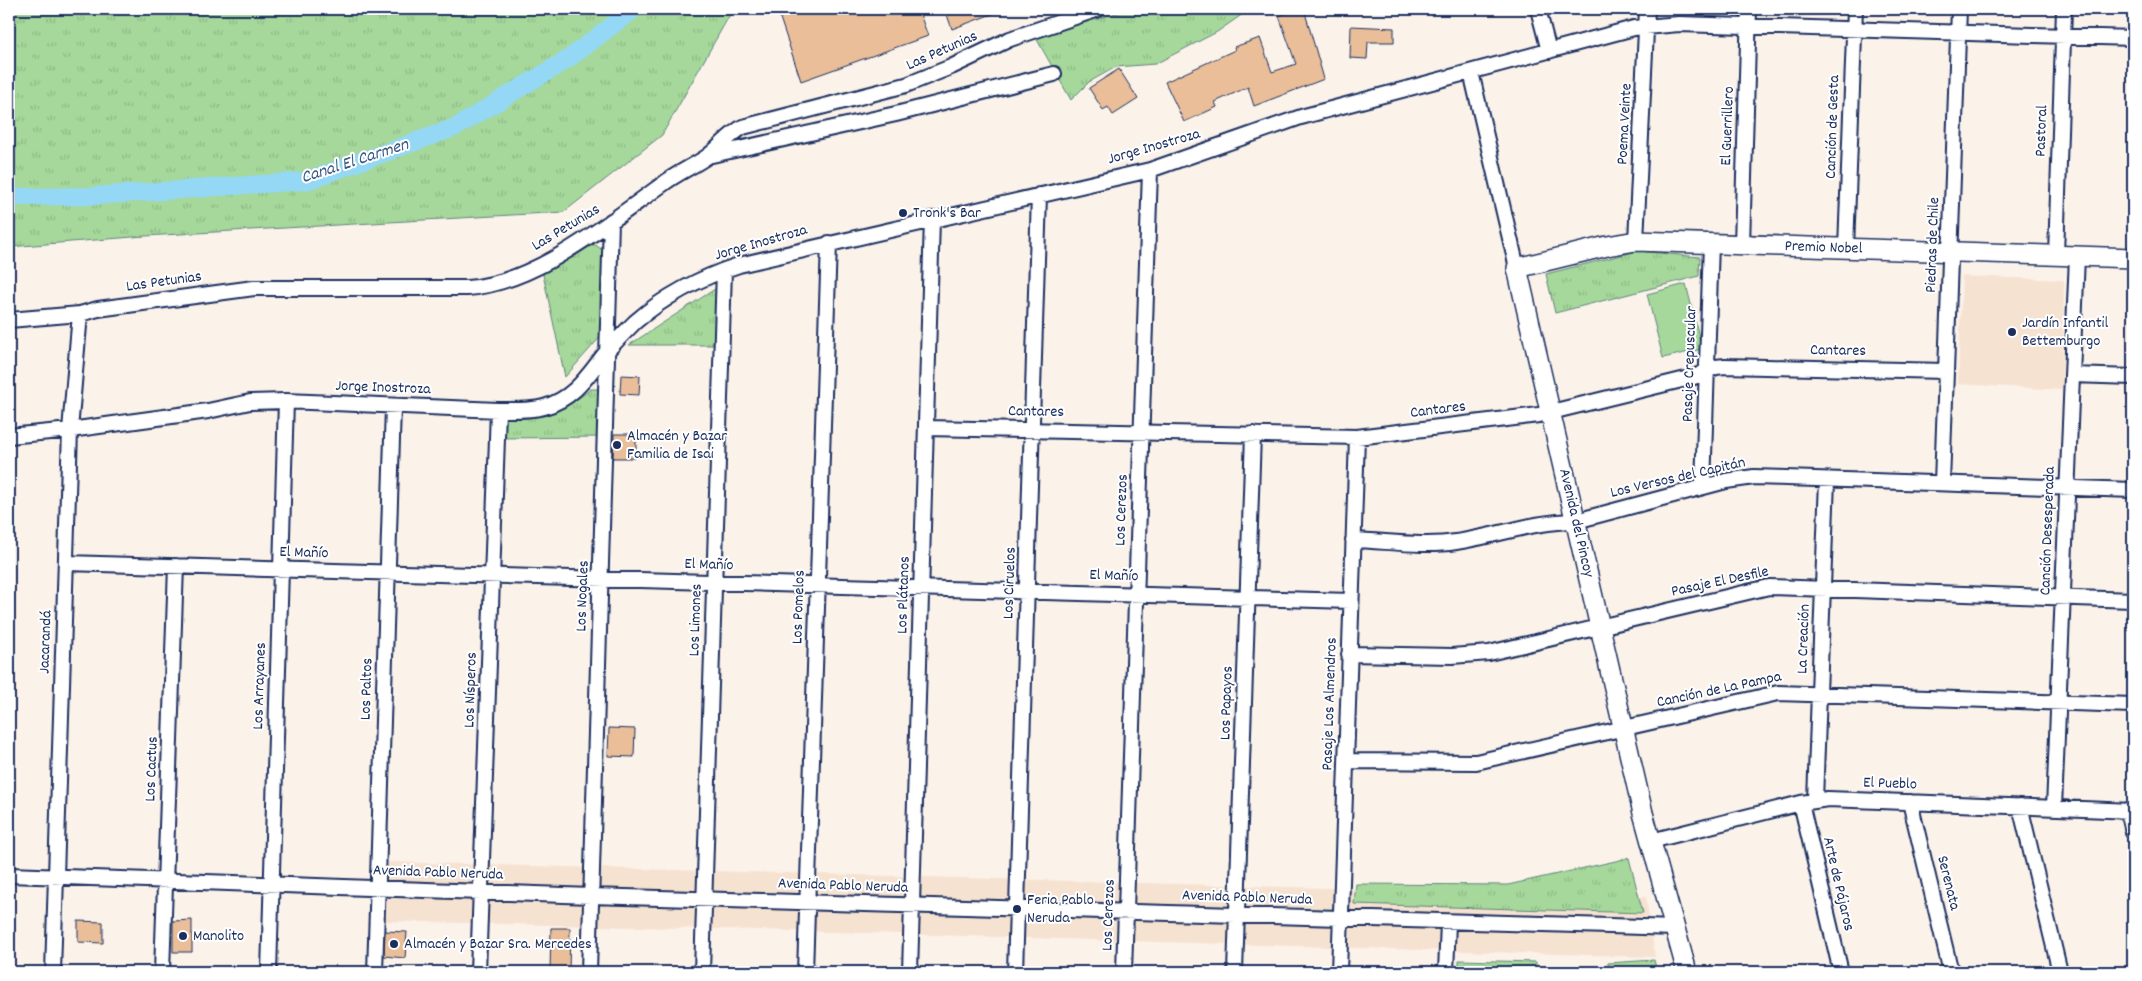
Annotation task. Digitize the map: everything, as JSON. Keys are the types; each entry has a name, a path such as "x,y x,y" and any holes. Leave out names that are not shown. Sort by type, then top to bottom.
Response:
{"street":[{"name":"Las Petunias","path":"9,320 80,314 98,309 254,288 482,287 498,284 521,275 580,243 665,182 707,156 735,131 743,127 906,85 951,67 1010,39 1098,9"},
{"path":"1538,9 1549,51"},
{"name":"Poema Veinte","path":"1636,241 1648,9"},
{"name":"El Guerrillero","path":"1742,244 1749,9"},
{"name":"Canción de Gesta","path":"1846,248 1855,9"},
{"name":"Piedras de Chile","path":"1942,483 1959,9"},
{"name":"Pastoral","path":"2056,255 2064,9"},
{"name":"Jorge Inostroza","path":"9,436 70,430 208,411 250,402 286,401 498,410 534,409 553,404 585,381 608,351 637,321 654,308 687,287 724,270 758,259 828,242 1150,170 1192,157 1301,117 1647,26 1679,24 2133,38"},
{"name":"Avenida del Pincoy","path":"1471,72 1651,841 1687,972"},
{"path":"707,156 896,114 1054,74"},
{"name":"Los Cerezos","path":"1124,972 1150,170"},
{"name":"Los Ciruelos","path":"1015,972 1039,194"},
{"name":"Los Plátanos","path":"910,972 932,218"},
{"name":"Los Nogales","path":"589,972 611,221"},
{"name":"Premio Nobel","path":"1517,268 1636,241 2133,258"},
{"name":"Los Pomelos","path":"805,972 828,242"},
{"name":"Pasaje Crepuscular","path":"1703,487 1711,243"},
{"name":"Canción Desesperada","path":"2054,808 2077,256"},
{"name":"Los Limones","path":"702,972 724,270"},
{"name":"Jacarandá","path":"53,972 70,430 80,314"},
{"name":"Cantares","path":"926,428 1142,431 1357,437 1539,415 1694,377 1725,366 1946,371"},
{"path":"2072,375 2133,378"},
{"name":"Los Arrayanes","path":"270,972 286,401"},
{"name":"Los Paltos","path":"375,972 394,407"},
{"name":"Los Nísperos","path":"478,972 498,410"},
{"name":"Los Papayos","path":"1235,972 1253,434"},
{"name":"Pasaje Los Almendros","path":"1339,972 1357,437"},
{"name":"Los Versos del Capitán","path":"1353,540 1453,542 1555,521 1576,521 1703,487 1736,479 1754,477 2133,490"},
{"name":"La Creación","path":"1815,800 1827,480"},
{"name":"El Mañío","path":"66,563 1351,601"},
{"name":"Los Cactus","path":"162,972 176,566"},
{"name":"Pasaje El Desfile","path":"1350,654 1470,656 1769,587 2133,600"},
{"name":"Canción de La Pampa","path":"1346,761 1476,762 1768,694 1795,692 2133,705"},
{"name":"El Pueblo","path":"1651,841 1815,800 2131,810"},
{"name":"Serenata","path":"1910,802 1951,972"},
{"name":"Arte de Pájaros","path":"1801,803 1841,972"},
{"path":"2020,806 2060,972"},
{"path":"2131,810 2133,832"},
{"name":"Avenida Pablo Neruda","path":"9,876 592,896 1676,928"},
{"path":"1446,972 1448,922"}],"shaded area":[{"name":"Jardín Infantil Bettemburgo","path":"1962,276 2064,280 2062,390 1958,384"},
{"name":"Feria Pablo Neruda","path":"388,862 1646,897 1655,957 799,931 385,921"}],"green space":[{"path":"9,9 733,9 662,135 564,212 145,236 9,247"},
{"path":"1129,9 1250,9 1217,32 1155,64 1116,67 1089,82 1071,100 1036,38"},
{"path":"594,244 604,251 602,335 565,377 542,270"},
{"path":"1638,251 1700,257 1699,276 1555,313 1546,274"},
{"path":"1686,284 1702,349 1663,358 1647,294"},
{"path":"718,287 713,345 629,345"},
{"path":"591,389 600,389 601,437 504,438 505,418 531,418 551,413 570,404"},
{"path":"1629,858 1643,913 1354,904 1356,884 1508,885"},
{"path":"1459,960 1536,962 1536,972 1459,972"},
{"path":"1654,960 1657,972 1608,972 1608,963"}],"building":[{"path":"777,9 918,9 928,36 801,81"},
{"path":"945,9 1000,9 1000,11 952,29"},
{"path":"1304,9 1324,79 1254,106 1248,87 1215,102 1217,107 1184,122 1165,82 1235,50 1234,47 1260,38 1272,72 1296,64 1279,16"},
{"path":"1351,26 1394,28 1394,42 1368,42 1367,59 1350,58"},
{"path":"1119,69 1138,99 1113,115 1108,107 1103,110 1089,88"},
{"path":"621,375 640,376 639,395 620,394"},
{"path":"614,434 636,434 636,458 613,458"},
{"path":"609,728 635,729 634,757 608,756"},
{"name":"Manolito","path":"192,920 192,952 173,952 173,921"},
{"path":"78,921 103,922 103,943 78,942"},
{"path":"551,928 570,928 569,972 550,971"},
{"name":"Almacén y Bazar Sra. Mercedes","path":"385,931 407,932 405,958 384,956"}],"waterway":[{"name":"Canal El Carmen","path":"9,197 93,196 306,181 456,127 568,59 634,9"}],"place":[{"name":"Tronk's Bar","path":"903,213"},
{"name":"Jardín Infantil Bettemburgo","path":"2012,332"},
{"name":"Almacén y Bazar Familia de Isai","path":"617,445"},
{"name":"Feria Pablo Neruda","path":"1017,909"},
{"name":"Manolito","path":"183,936"},
{"name":"Almacén y Bazar Sra. Mercedes","path":"394,944"}]}
